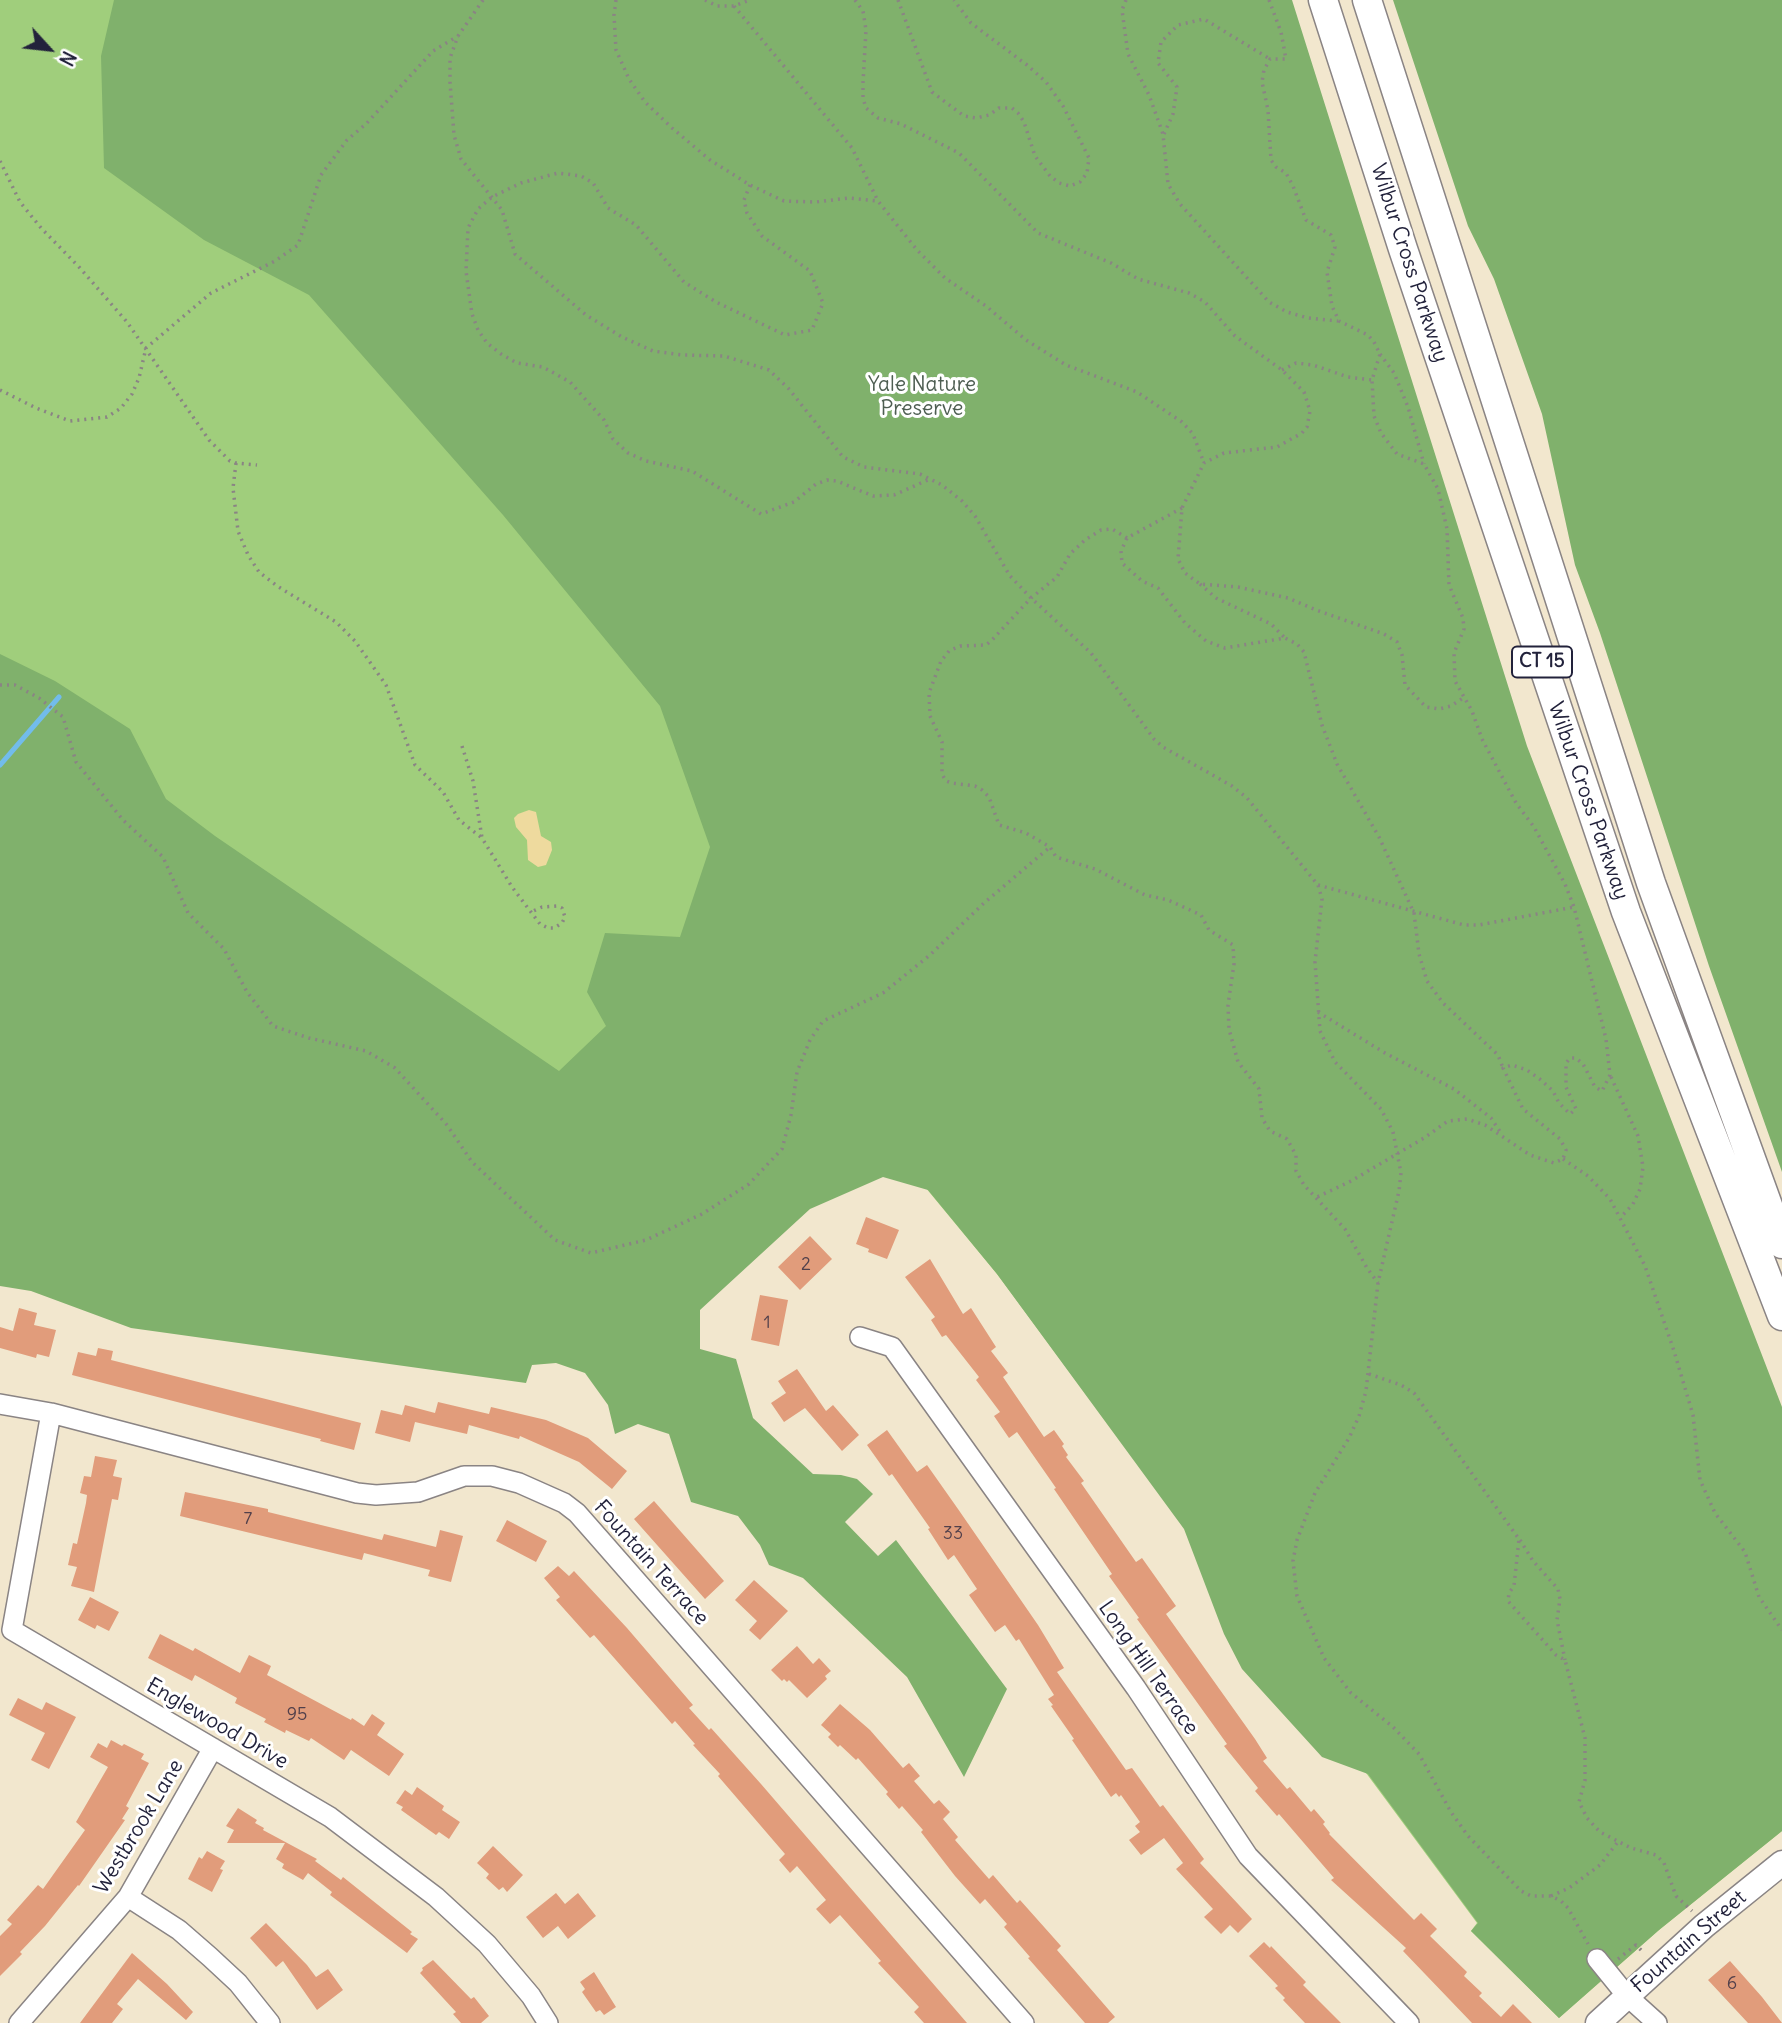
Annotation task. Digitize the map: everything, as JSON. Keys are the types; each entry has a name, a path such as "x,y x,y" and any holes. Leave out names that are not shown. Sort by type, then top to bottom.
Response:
{"highway":[{"name":"Wilbur Cross Parkway","path":"1323,0 1412,276 1626,912 1782,1316"},
{"name":"Wilbur Cross Parkway","path":"1367,0 1651,883 1782,1244"}],"main road":[{"name":"Fountain Street","path":"1598,2023 1704,1926 1782,1863"}],"street":[{"name":"Long Hill Terrace","path":"860,1337 892,1348 1136,1688 1248,1856 1409,2023"},
{"name":"Fountain Terrace","path":"0,1404 51,1413 357,1493 376,1495 418,1492 464,1476 492,1475 519,1483 564,1503 592,1530 1024,2023"},
{"name":"Englewood Drive","path":"51,1413 6,1635 213,1748 330,1817 436,1897 487,1944 531,1996 548,2023"},
{"name":"Westbrook Lane","path":"19,2023 128,1897 213,1748"},
{"path":"128,1897 179,1930 210,1957 238,1983 270,2023"},
{"path":"1597,1959 1627,1996 1657,2023"}],"path":[{"path":"483,0 458,36 450,58 454,135 461,159 502,210 515,254 586,314 622,337 653,351 724,356 769,370 789,389 842,457 864,467 909,472 930,479 962,500 1002,565 1031,598 1091,653 1154,739 1163,747 1232,786 1247,799 1318,885 1322,899 1315,962 1321,1031 1335,1062 1381,1109 1393,1132 1401,1173 1378,1283 1369,1374 1359,1416 1336,1461 1315,1493 1297,1540 1293,1561 1297,1596 1324,1658 1351,1693 1393,1727 1419,1754 1451,1812 1468,1836 1521,1891 1541,1898 1569,1888 1600,1865 1617,1843"},
{"path":"616,0 616,50 629,79 645,102 710,159 750,185 784,201 816,202 849,198 878,201"},
{"path":"705,0 717,6 734,6 750,0"},
{"path":"855,0 863,11 866,30 863,91 866,108 878,118 901,124 959,153 1038,233 1111,263 1138,279 1189,293 1205,302 1235,336 1282,370 1304,392 1309,402 1310,418 1302,433 1277,447 1224,453 1204,463 1182,508 1178,559 1185,573 1216,598 1271,624 1304,652 1322,725 1337,764 1379,836 1414,913 1419,954 1427,981 1443,1003 1498,1055 1523,1109 1560,1139 1566,1150 1563,1158 1554,1163 1545,1161 1530,1155 1503,1135 1467,1119 1448,1121 1351,1181 1315,1198"},
{"path":"898,0 932,92 964,116 976,118 989,115 999,108 1012,108 1018,113 1035,156 1050,176 1059,183 1070,186 1080,182 1087,173 1089,158 1063,106 1046,82 971,23 954,0"},
{"path":"1126,0 1122,10 1128,54 1149,95 1163,135 1168,184 1180,204 1269,302 1287,312 1308,318 1339,321 1368,335 1394,373 1424,464 1443,504 1449,546 1449,585 1463,618 1464,629 1454,653 1455,681 1516,803 1534,827 1565,884 1574,907 1606,1039 1610,1075 1638,1136 1643,1167 1640,1189 1633,1204 1621,1217"},
{"path":"1163,135 1173,114 1177,87 1158,63 1161,42 1178,25 1205,19 1270,59 1286,59 1281,32 1269,0"},
{"path":"734,6 852,148 878,201 917,250 946,278 986,306 1026,340 1066,365 1137,392 1182,422 1193,434 1204,463"},
{"path":"0,390 70,421 107,417 121,408 132,394 139,378 146,348 211,293 275,261 298,245 321,175 339,151 424,60 443,43 458,36"},
{"path":"1270,59 1264,69 1262,82 1269,119 1271,160 1286,173 1306,220 1331,235 1335,247 1327,272 1328,288 1339,321"},
{"path":"0,161 20,202 119,312 169,379 198,426 220,453 236,463 257,465"},
{"path":"750,185 744,200 747,213 762,236 810,271 823,303 812,330 785,335 716,302 684,282 636,225 608,208 593,183 581,176 558,173 521,183 492,197 478,209 468,228 466,271 472,314 478,330 487,343 517,363 543,367 570,382 604,420 613,439 628,453 646,461 692,471 761,514 794,502 816,484 827,480 837,481 873,496 894,495 930,479"},
{"path":"1380,354 1372,380 1374,416 1381,433 1397,454 1424,464"},
{"path":"1282,370 1296,363 1313,365 1348,377 1372,380"},
{"path":"236,463 233,488 238,531 259,572 276,586 335,622 355,641 386,685 415,765 443,792 459,820 482,838 512,887 540,924 554,928 562,923 565,917 562,908 557,906 542,907 531,912"},
{"path":"1182,508 1127,538 1121,551 1122,563 1142,581 1158,588 1185,623 1206,641 1225,648 1285,638"},
{"path":"1127,538 1112,529 1101,530 1085,540 1070,554 1057,577 1031,598 986,645 960,646 949,651 941,661 929,693 930,716 942,742 943,774 946,781 975,786 982,790 989,797 999,825 1017,828 1049,847 1056,857 1095,869 1145,895 1168,900 1200,915 1209,930 1233,946 1234,964 1228,1005 1229,1029 1238,1062 1259,1089 1262,1118 1270,1131 1287,1139 1298,1161 1296,1171 1315,1198 1345,1229 1378,1283"},
{"path":"1200,584 1238,587 1288,598 1384,634 1397,642 1402,655 1405,685 1426,707 1439,709 1451,706 1463,698"},
{"path":"0,685 15,685 39,698 63,717 76,762 122,820 163,857 188,913 223,949 247,992 273,1026 309,1038 366,1051 395,1068 447,1125 472,1162 555,1240 591,1253 646,1240 702,1214 749,1184 782,1149 791,1115 797,1072 810,1040 823,1021 883,993 930,955 984,903 1049,847"},
{"path":"463,746 473,781 482,838"},
{"path":"1318,885 1464,925 1479,925 1574,907"},
{"path":"1318,1012 1385,1053 1454,1089 1491,1118 1503,1135"},
{"path":"1503,1068 1512,1065 1527,1070 1553,1091 1570,1114 1576,1109 1566,1087 1566,1063 1570,1058 1576,1058 1583,1064 1595,1087 1602,1091 1610,1075"},
{"path":"1563,1158 1588,1175 1610,1199 1645,1266 1693,1415 1700,1480 1715,1513 1745,1552 1759,1597 1782,1630"},
{"path":"1369,1374 1401,1385 1414,1394 1533,1561 1558,1589 1560,1599 1557,1620 1585,1738 1585,1780 1579,1802 1587,1818 1600,1832 1617,1843 1656,1855 1664,1863 1676,1896 1692,1910 1704,1926"},
{"path":"1519,1539 1514,1586 1508,1601 1556,1655 1565,1660"},
{"path":"1551,1896 1568,1908 1597,1959 1615,1960 1636,1945 1658,1967"}],"green space":[{"name":"Yale Nature Preserve","path":"0,0 1213,0 1782,1831 1659,1930 1559,2018 1471,1931 1477,1923 997,1274 887,1141 0,1273"},
{"name":"Yale Nature Preserve","path":"114,0 1292,0 1527,746 1782,1407 1782,1831 1659,1930 1559,2018 1471,1931 1478,1923 1368,1774 1322,1757 1242,1669 1224,1634 1184,1529 997,1274 928,1190 883,1177 810,1209 700,1310 700,1349 736,1359 753,1418 813,1474 841,1475 857,1479 873,1494 845,1522 878,1556 896,1540 1007,1689 964,1777 907,1677 803,1578 769,1565 760,1545 738,1516 691,1502 669,1434 638,1424 615,1434 608,1405 585,1373 556,1363 532,1365 526,1383 131,1328 31,1291 0,1286 0,654 55,681 130,729 166,799 215,836 559,1071 606,1026 587,992 605,933 680,937 710,847 660,706 503,515 309,295 204,240 104,168 101,56"},
{"path":"1393,0 1782,0 1782,1172 1709,966 1600,633 1575,565 1542,414 1494,279 1468,226"}],"sand":[{"path":"529,810 536,812 541,836 551,842 552,850 546,865 538,867 528,860 527,840 516,827 514,818"}],"building":[{"path":"866,1217 899,1230 887,1259 856,1244"},
{"path":"810,1236 832,1259 800,1290 778,1267"},
{"path":"930,1259 963,1314 971,1308 996,1347 991,1351 1008,1373 1003,1377 1044,1437 1054,1430 1064,1444 1062,1446 1068,1455 1066,1457 1084,1481 1081,1483 1136,1562 1142,1558 1176,1606 1166,1614 1255,1739 1267,1758 1263,1761 1311,1812 1314,1809 1325,1822 1323,1824 1329,1834 1414,1920 1421,1913 1437,1929 1430,1936 1467,1972 1464,1976 1482,1993 1479,1996 1501,2017 1513,2004 1532,2023 1472,2023 1403,1951 1406,1948 1331,1880 1334,1878 1279,1814 1277,1816 1255,1791 1258,1788 1224,1746 1227,1744 1137,1619 1139,1618 1109,1576 1112,1574 1054,1489 1056,1488 1017,1432 1009,1438 994,1416 1000,1412 976,1380 979,1377 946,1335 942,1337 931,1320 935,1317 905,1277"},
{"path":"760,1295 788,1300 779,1346 751,1340"},
{"path":"19,1308 37,1313 34,1325 56,1330 49,1357 37,1354 36,1358 0,1348 0,1327 13,1331"},
{"path":"98,1348 113,1351 111,1360 361,1423 354,1450 320,1441 321,1439 72,1375 78,1352 96,1356"},
{"path":"797,1369 826,1411 833,1405 859,1435 842,1451 805,1408 784,1422 771,1403 786,1393 778,1381"},
{"path":"438,1402 489,1414 491,1407 546,1420 588,1438 627,1471 612,1489 579,1462 520,1436 519,1439 469,1425 467,1434 415,1422 410,1442 375,1433 381,1410 402,1415 405,1405 435,1413"},
{"path":"887,1430 917,1472 927,1465 958,1509 1038,1625 1064,1668 1057,1672 1126,1770 1132,1768 1160,1807 1163,1805 1204,1859 1200,1863 1252,1919 1238,1933 1230,1925 1221,1934 1204,1917 1213,1909 1176,1869 1183,1863 1164,1838 1141,1855 1129,1840 1140,1832 1135,1826 1140,1822 1121,1795 1119,1797 1116,1793 1111,1797 1072,1740 1074,1739 1048,1699 1054,1695 1019,1639 1016,1641 1005,1625 995,1632 969,1595 977,1589 954,1555 948,1560 928,1529 930,1528 892,1474 889,1476 867,1445"},
{"path":"95,1456 117,1460 113,1476 122,1478 118,1500 112,1499 94,1592 71,1586 77,1567 68,1565 73,1543 77,1544 86,1503 87,1495 80,1493 84,1476 91,1477"},
{"path":"185,1492 268,1509 268,1512 382,1540 384,1534 436,1547 440,1530 463,1536 451,1582 428,1576 430,1570 364,1553 362,1560 180,1516"},
{"path":"654,1501 724,1581 705,1599 634,1519"},
{"path":"507,1520 547,1541 536,1562 496,1541"},
{"path":"558,1566 569,1576 574,1571 627,1628 693,1705 689,1708 709,1730 711,1728 761,1784 967,2023 924,2023 914,2012 919,2007 878,1963 881,1961 840,1915 830,1924 816,1909 826,1900 797,1866 790,1873 779,1860 785,1854 718,1776 720,1774 693,1745 695,1744 675,1721 672,1724 594,1635 590,1638 556,1600 560,1597 544,1578"},
{"path":"754,1580 788,1611 760,1640 749,1630 757,1621 735,1600"},
{"path":"90,1597 119,1612 109,1631 97,1625 95,1629 78,1620"},
{"path":"160,1634 193,1651 195,1648 240,1673 249,1655 271,1666 267,1675 364,1726 372,1714 385,1723 377,1735 404,1754 389,1776 351,1750 344,1760 311,1738 309,1741 286,1730 285,1733 264,1722 266,1719 235,1703 237,1698 195,1675 192,1681 148,1658"},
{"path":"797,1646 813,1664 819,1658 831,1671 825,1676 827,1679 807,1698 789,1680 782,1681 771,1670"},
{"path":"18,1698 42,1710 46,1702 76,1717 49,1769 31,1760 45,1733 9,1715"},
{"path":"840,1704 870,1730 903,1768 909,1763 920,1776 914,1781 934,1804 939,1800 950,1812 943,1819 958,1837 955,1840 989,1879 993,1875 1017,1903 1020,1900 1061,1946 1057,1950 1115,2017 1108,2023 1085,2023 1028,1958 1030,1957 1004,1927 1007,1924 985,1899 980,1904 955,1876 921,1832 923,1830 902,1806 899,1809 858,1758 856,1760 828,1737 831,1734 821,1725"},
{"path":"111,1740 144,1754 141,1759 149,1763 126,1806 129,1808 122,1819 125,1820 79,1886 0,1976 0,1936 12,1924 7,1920 38,1885 43,1889 85,1830 76,1822 108,1767 90,1757 98,1743 107,1748"},
{"path":"417,1787 444,1806 442,1810 460,1822 449,1839 439,1832 436,1835 401,1810 403,1807 396,1803 405,1790 412,1795"},
{"path":"238,1808 257,1820 255,1823 264,1828 263,1830 317,1859 315,1861 341,1880 343,1877 412,1932 410,1934 418,1939 407,1953 330,1895 332,1892 308,1873 303,1880 282,1868 284,1864 276,1859 285,1843 227,1843 234,1830 226,1826"},
{"path":"493,1846 523,1875 507,1892 503,1887 499,1890 486,1878 489,1874 477,1863"},
{"path":"207,1851 225,1861 212,1892 188,1879 199,1857 202,1859"},
{"path":"556,1893 565,1904 578,1893 596,1916 568,1939 558,1926 543,1938 526,1917"},
{"path":"266,1923 316,1977 328,1969 343,1990 317,2010 283,1961 276,1967 250,1938"},
{"path":"1264,1942 1306,1982 1303,1985 1341,2023 1305,2023 1283,2000 1285,1998 1275,1988 1278,1986 1249,1956"},
{"path":"132,1953 193,2012 186,2020 138,1979 117,2004 123,2009 112,2023 80,2023"},
{"path":"433,1960 471,1999 474,1997 489,2016 481,2023 461,2023 453,2014 456,2012 420,1973 422,1968"},
{"path":"1730,1961 1782,2023 1748,2023 1708,1980"},
{"path":"594,1972 616,2007 604,2015 600,2010 596,2012 582,1992 585,1989 580,1982"}],"waterway":[{"path":"0,765 59,697"}]}
